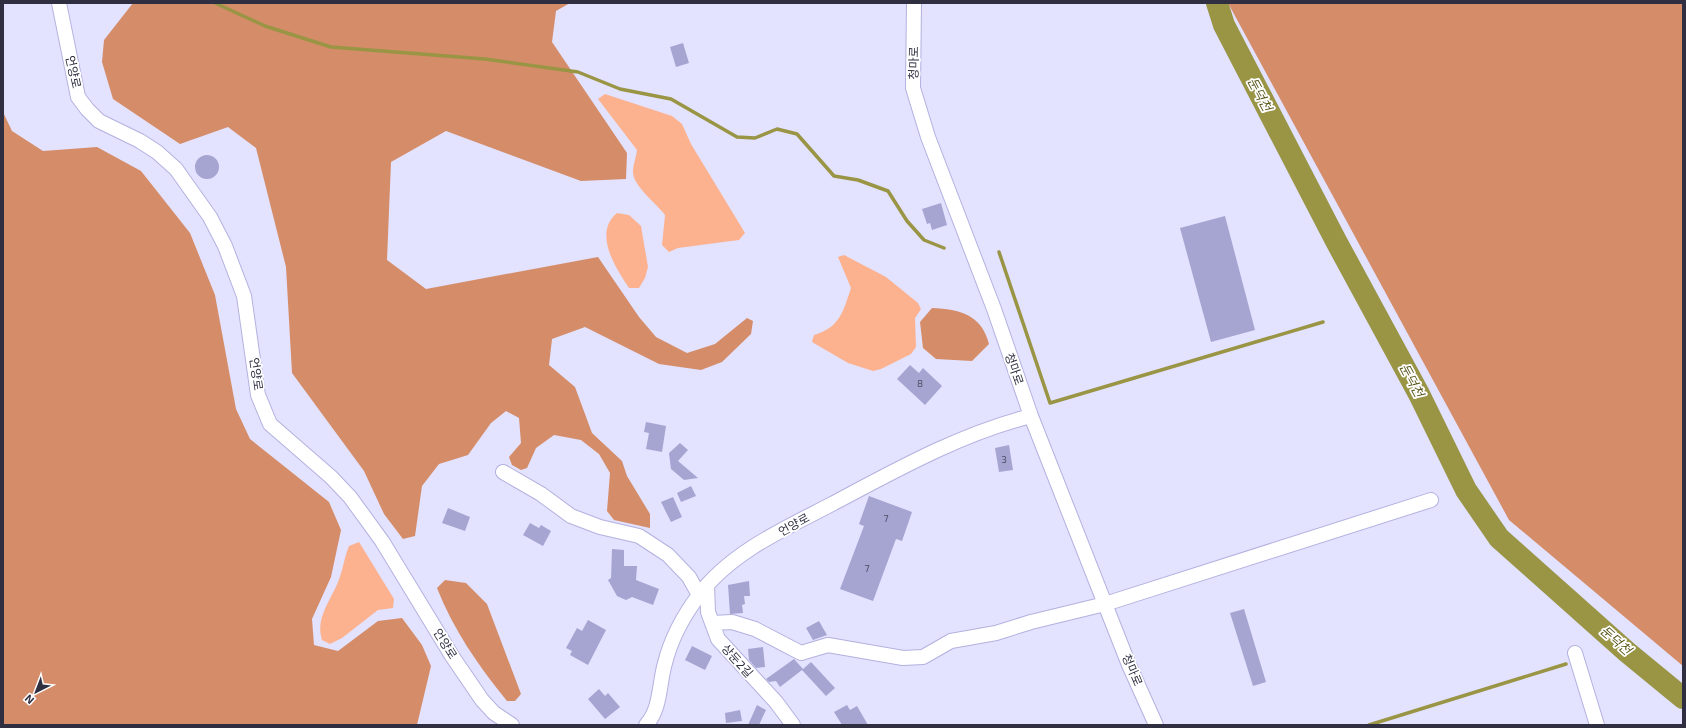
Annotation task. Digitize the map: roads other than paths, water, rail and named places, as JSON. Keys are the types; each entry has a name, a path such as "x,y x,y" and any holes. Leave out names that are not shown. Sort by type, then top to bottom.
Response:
{"street":[{"name":"언양로","path":"59,3 78,97 87,110 99,121 151,148 176,169 210,217 225,246 244,296 258,395 270,424 331,477 350,497 382,541 452,656 482,700 494,713 512,725"},
{"name":"청마로","path":"914,3 913,88 928,137 994,309 1031,416 1129,665 1156,725"},
{"name":"언양로","path":"646,725 653,718 665,662 684,617 703,590 716,575 755,546 883,477 951,444 1000,424 1031,416"},
{"path":"503,472 541,494 571,516 600,527 639,536 668,555 703,590"},
{"path":"712,623 732,622 755,629 801,653 828,645 904,658 923,657 951,641 996,633 1031,622 1105,604 1431,500"},
{"name":"상둔2길","path":"703,590 708,612 718,639 776,702 793,725"},
{"path":"1575,653 1596,725"}],"waterway":[{"path":"215,3 265,26 331,47 485,59 578,72 620,89 671,99 737,137 755,138 777,129 797,134 834,176 858,180 888,191 907,221 924,240 944,248"},
{"name":"둔덕천","path":"1217,3 1224,25 1336,241 1419,394 1466,490 1499,538 1627,652 1683,698"},
{"path":"999,252 1050,403 1323,322"},
{"path":"1369,725 1566,664"}]}
